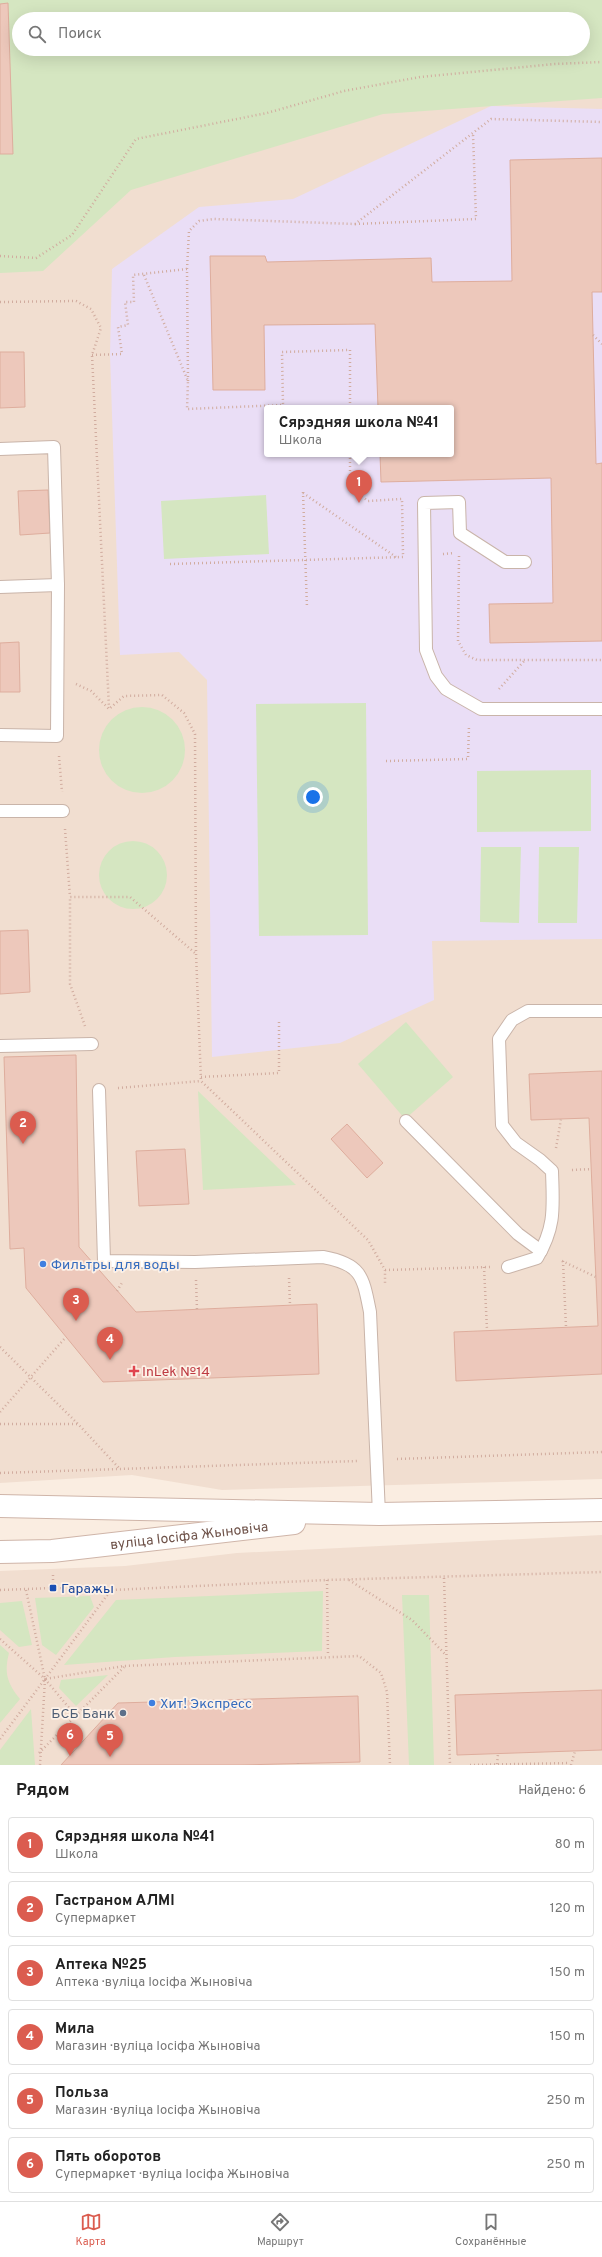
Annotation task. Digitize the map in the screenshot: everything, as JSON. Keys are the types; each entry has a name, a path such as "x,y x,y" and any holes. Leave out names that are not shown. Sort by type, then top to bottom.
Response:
{"main road":[{"name":"вуліца Іосіфа Жыновіча","path":"0,1506 379,1514 602,1510"},
{"name":"вуліца Іосіфа Жыновіча","path":"0,1552 52,1551 379,1514"}],"lane":[{"path":"0,449 54,447 58,585 57,736 0,735"},
{"path":"525,562 505,562 460,533 459,502 424,503 426,650 436,676 446,689 481,709 602,709"},
{"path":"0,587 58,585"},
{"path":"0,811 63,811"},
{"path":"508,1267 537,1258 541,1251 553,1219 552,1171 540,1160 516,1143 502,1125 499,1039 512,1020 528,1011 602,1011"},
{"path":"0,1046 92,1044"},
{"path":"98,1090 104,1261 195,1262 323,1258 342,1261 352,1267 364,1282 370,1312 379,1514"},
{"path":"406,1121 518,1234 541,1251"}],"path":[{"path":"0,256 36,258 72,236 136,139 268,113 344,91 420,77 555,64 602,62"},
{"path":"355,224 491,119 602,122"},
{"path":"264,406 188,409 187,269 189,231 199,221 214,219 355,224 476,219 473,134"},
{"path":"92,355 122,354 118,327 128,325 125,302 134,302 133,275 144,275 187,269"},
{"path":"144,275 188,381"},
{"path":"0,302 76,301 91,309 101,328 92,355 108,709"},
{"path":"594,335 602,344"},
{"path":"283,405 282,352 350,350 350,405"},
{"path":"350,457 350,487 368,501 402,499 403,557"},
{"path":"307,608 302,492 397,558"},
{"path":"170,564 304,562 397,558 459,552 458,641 466,655 477,660 602,660"},
{"path":"386,761 468,759 469,724 525,660"},
{"path":"57,675 91,691 108,709"},
{"path":"108,709 124,696 162,695 184,713 195,734 196,953 201,1081 368,1240 384,1270 508,1267"},
{"path":"92,1044 70,984 70,896 130,897 196,953"},
{"path":"201,1076 279,1073 279,1022"},
{"path":"98,1090 201,1081"},
{"path":"552,1171 561,1119"},
{"path":"541,1251 596,1277"},
{"path":"289,1259 290,1305"},
{"path":"562,1261 566,1327"},
{"path":"195,1262 197,1310"},
{"path":"484,1268 487,1330"},
{"path":"0,1412 66,1337"},
{"path":"0,1347 78,1424 119,1469"},
{"path":"0,1424 78,1424"},
{"path":"0,1473 602,1452"},
{"path":"0,1590 54,1588 112,1590 327,1580 444,1578 602,1572"},
{"path":"444,1578 450,1765"},
{"path":"327,1580 328,1656"},
{"path":"349,1580 412,1620 446,1655"},
{"path":"26,1590 45,1679 39,1753 40,1765"},
{"path":"0,1739 112,1590"},
{"path":"0,1639 45,1679 75,1715"},
{"path":"45,1679 124,1666 328,1656 359,1656 381,1673 387,1692 390,1765"},
{"path":"39,1753 124,1666"},
{"path":"470,1765 571,1764 575,1752"},
{"path":"497,1764 498,1754"}],"shaded area":[{"path":"0,0 602,0 602,1479 222,1490 132,1475 0,1483"},
{"path":"491,106 602,109 602,939 432,941 434,1000 340,1043 212,1057 207,680 179,652 120,655 110,354 112,269 199,207 293,199"},
{"path":"602,1535 602,1765 0,1765 0,1571 125,1566 237,1553"}],"green space":[{"path":"0,0 602,0 602,98 383,114 131,190 43,271 0,273"},
{"path":"266,495 269,554 164,559 161,501"},
{"path":"366,703 368,935 259,936 256,704"},
{"path":"134,707 150,707 159,710 173,719 182,733 185,742 185,758 182,767 173,781 159,790 150,793 134,793 118,786 111,781 106,774 99,758 99,742 106,726 111,719 118,714"},
{"path":"591,770 591,831 477,832 477,771"},
{"path":"126,841 140,841 152,846 162,856 167,868 167,882 162,894 152,904 140,909 126,909 114,904 104,894 99,882 99,868 104,856 114,846"},
{"path":"481,847 521,847 519,923 480,922"},
{"path":"539,847 579,847 577,923 538,923"},
{"path":"406,1022 453,1077 405,1119 358,1064"},
{"path":"198,1091 296,1185 203,1190"},
{"path":"323,1591 322,1651 175,1657 64,1665 116,1600"},
{"path":"402,1595 429,1595 434,1765 409,1765"},
{"path":"90,1596 94,1607 56,1655 42,1645 35,1598"},
{"path":"22,1601 32,1645 19,1647 0,1630 0,1603"},
{"path":"0,1645 9,1653 7,1672 9,1682 20,1699 0,1723"},
{"path":"108,1675 76,1706 59,1688 61,1680"},
{"path":"31,1709 35,1765 0,1765 0,1750"}],"building":[{"path":"8,3 13,154 0,154 0,4"},
{"path":"602,158 602,292 592,292 596,464 602,463 602,641 490,643 489,604 553,603 551,478 381,482 380,457 454,457 454,405 378,405 375,324 264,325 265,390 213,390 210,256 265,256 267,262 431,258 432,282 512,281 510,160"},
{"path":"0,352 24,352 25,407 0,408"},
{"path":"48,490 50,533 20,535 18,491"},
{"path":"19,642 20,692 0,692 0,643"},
{"path":"28,930 30,992 0,994 0,931"},
{"path":"76,1055 79,1247 136,1312 317,1304 319,1374 103,1382 26,1288 24,1248 10,1249 4,1057"},
{"path":"602,1071 602,1374 456,1381 454,1332 598,1326 589,1118 531,1120 529,1074"},
{"path":"347,1124 383,1163 367,1178 331,1139"},
{"path":"185,1149 189,1204 139,1206 136,1151"},
{"path":"602,1690 602,1750 457,1755 455,1695"},
{"path":"358,1696 360,1762 241,1765 61,1765 118,1703"}],"place":[{"name":"Сярэдняя школа №41","path":"359,503"},
{"name":"Гастраном АЛМІ","path":"23,1144"},
{"name":"Фильтры для воды","path":"43,1264"},
{"name":"Аптека №25","path":"76,1321"},
{"name":"Мила","path":"110,1360"},
{"name":"InLek №14","path":"134,1371"},
{"name":"Гаражы","path":"53,1588"},
{"name":"Хит! Экспресс","path":"152,1703"},
{"name":"БСБ Банк","path":"123,1713"},
{"name":"Пять оборотов","path":"70,1756"},
{"name":"Польза","path":"110,1757"}]}
